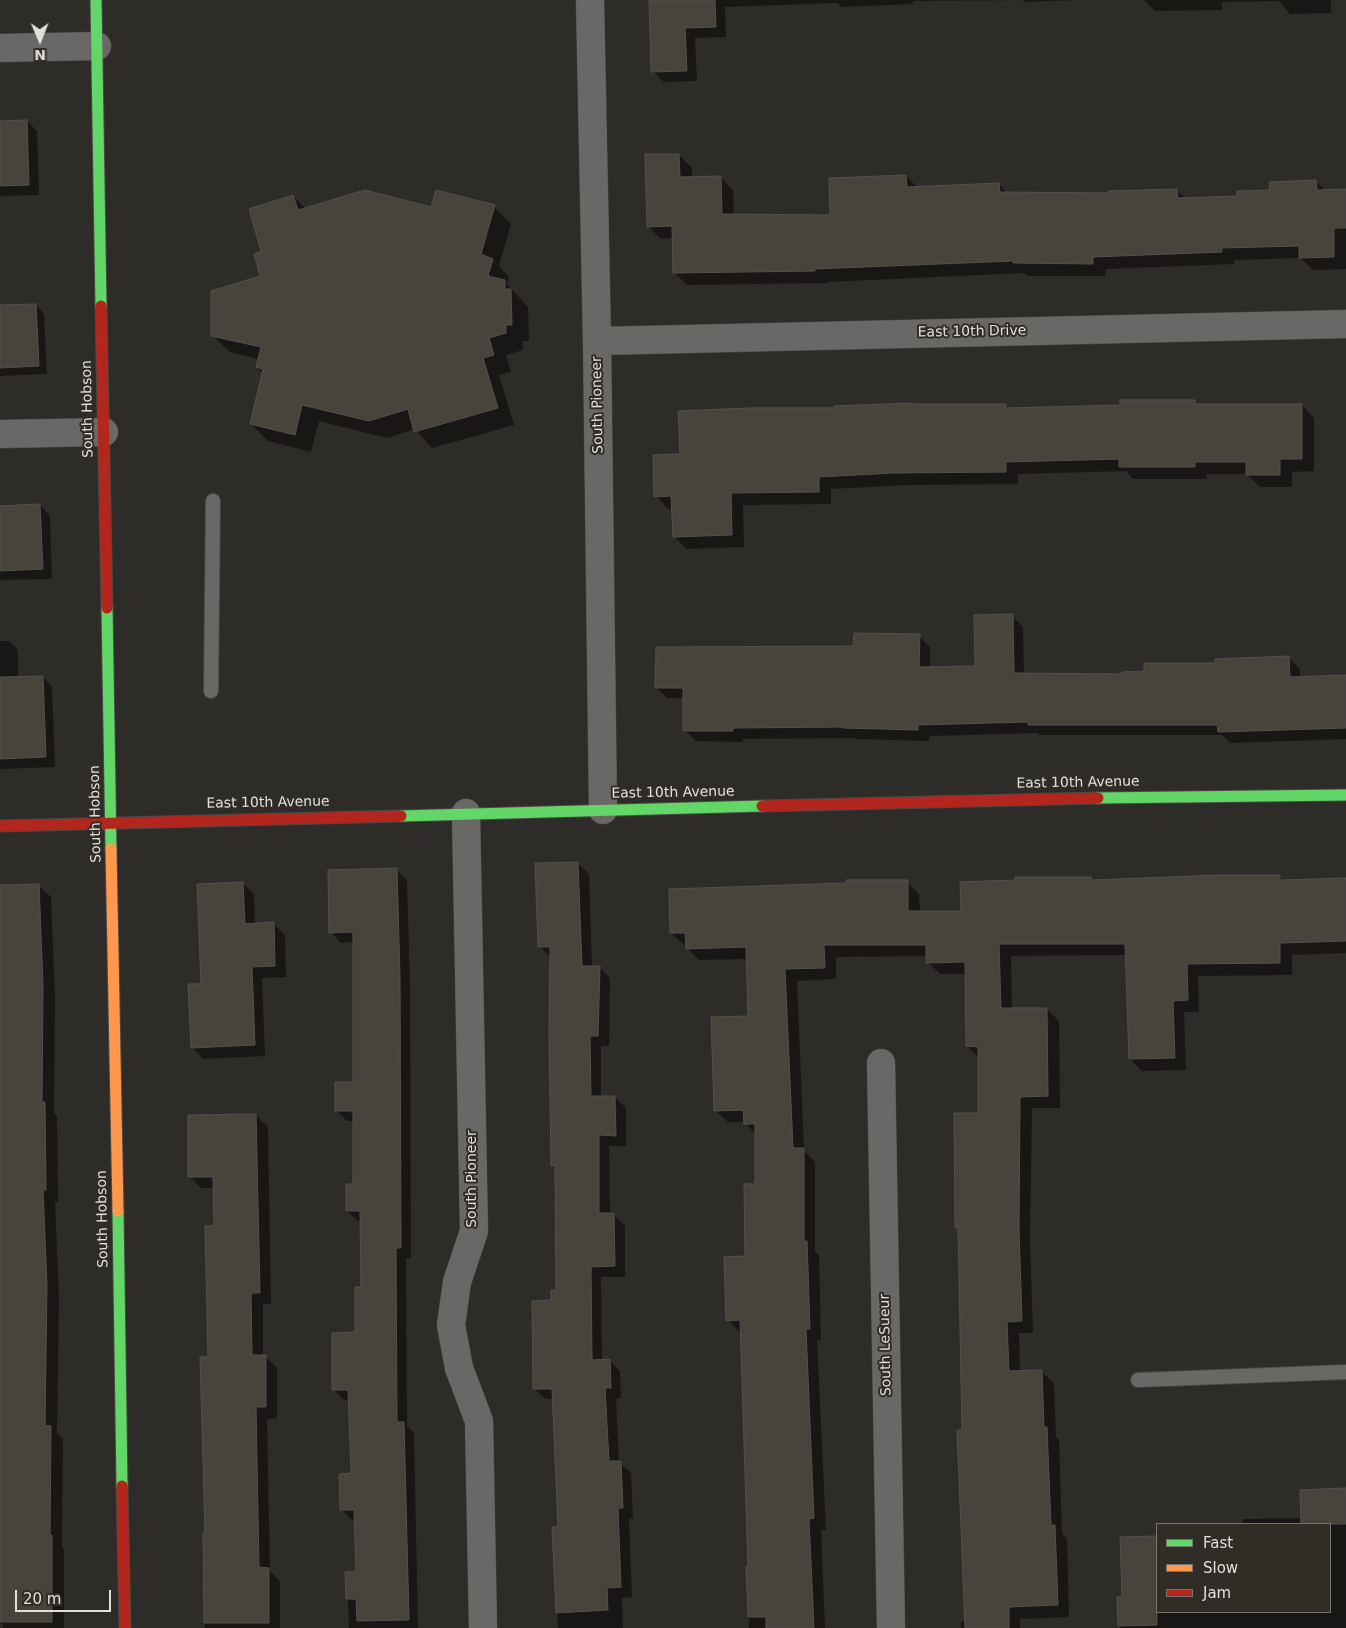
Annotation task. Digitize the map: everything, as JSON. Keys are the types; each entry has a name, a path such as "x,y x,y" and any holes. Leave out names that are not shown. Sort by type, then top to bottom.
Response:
{"street":[{"name":"South Hobson","path":"96,0 125,1628"},
{"name":"South Pioneer","path":"590,0 597,341 603,810"},
{"path":"0,48 97,46"},
{"name":"East 10th Drive","path":"597,341 1346,324"},
{"path":"0,434 104,432"},
{"name":"East 10th Avenue","path":"0,826 1043,798 1346,795"},
{"name":"South Pioneer","path":"466,813 474,1231 457,1282 451,1325 459,1368 479,1421 483,1628"},
{"name":"South LeSueur","path":"881,1063 891,1628"}],"lane":[{"path":"211,691 213,501"},
{"path":"1138,1380 1346,1372"}],"building":[{"path":"649,0 715,0 716,27 685,28 687,71 651,72"},
{"path":"27,120 29,185 0,186 0,121"},
{"path":"645,154 679,154 680,177 721,176 722,214 830,215 829,178 906,175 907,187 999,183 1000,192 1108,193 1108,191 1177,189 1178,198 1237,196 1237,191 1270,190 1269,182 1316,180 1317,190 1346,189 1346,228 1334,228 1334,257 1299,258 1299,246 1222,248 1222,252 1093,257 1093,264 1013,263 1013,261 815,269 815,271 673,273 672,226 647,227"},
{"path":"365,190 431,207 436,190 495,205 481,254 493,259 488,276 505,280 505,289 511,289 512,325 506,325 506,333 489,338 494,355 483,358 498,408 414,432 408,409 369,421 302,405 295,435 250,424 263,369 256,367 261,347 211,336 211,291 260,276 254,254 261,251 249,209 293,195 298,210"},
{"path":"36,304 39,366 0,368 0,305"},
{"path":"1120,400 1195,400 1195,404 1302,404 1302,459 1280,459 1280,475 1246,475 1246,462 1195,462 1195,467 1119,467 1119,459 1006,462 1006,472 893,473 819,477 819,492 731,493 732,535 673,537 671,496 654,497 653,455 680,454 678,411 748,408 834,408 834,406 913,403 1006,404 1006,408 1120,405"},
{"path":"40,504 43,569 0,571 0,506"},
{"path":"1013,614 1014,673 1122,674 1122,672 1144,671 1144,663 1215,663 1215,659 1289,656 1290,677 1346,675 1346,728 1218,732 1217,725 1028,725 1028,722 918,725 918,730 843,727 733,728 733,731 683,731 683,688 655,688 656,647 853,646 854,633 920,634 919,667 975,666 974,615"},
{"path":"43,676 46,757 0,759 0,677"},
{"path":"578,862 582,966 600,966 598,1036 590,1036 591,1096 615,1096 616,1136 599,1135 599,1213 614,1213 615,1266 591,1267 592,1360 610,1359 611,1388 605,1388 609,1461 621,1461 623,1508 618,1508 621,1587 607,1588 608,1610 556,1613 552,1527 558,1527 552,1389 533,1389 532,1301 551,1300 551,1290 556,1290 555,1166 551,1166 550,947 538,947 535,863"},
{"path":"397,868 400,977 401,1248 396,1248 397,1422 404,1422 409,1620 357,1621 356,1599 346,1599 345,1572 356,1572 354,1510 340,1510 339,1474 351,1473 348,1390 332,1390 332,1333 355,1332 355,1287 361,1287 360,1211 346,1211 346,1184 353,1184 353,1111 335,1111 335,1082 353,1082 353,932 329,933 328,870"},
{"path":"1219,875 1280,875 1280,880 1346,878 1346,941 1280,943 1280,963 1187,964 1188,1000 1173,1001 1175,1058 1129,1059 1125,944 999,944 1001,1008 1047,1008 1048,1096 1020,1097 1019,1228 1022,1321 1007,1322 1009,1371 1042,1370 1044,1427 1047,1427 1051,1525 1055,1525 1058,1605 1009,1607 1009,1628 965,1628 957,1430 962,1430 958,1228 955,1228 954,1113 978,1113 978,1047 966,1046 965,962 926,963 926,945 824,945 825,968 785,969 793,1148 804,1148 804,1241 807,1241 810,1329 806,1329 814,1518 809,1519 814,1628 766,1628 766,1617 748,1617 740,1320 726,1321 724,1257 745,1256 744,1184 755,1184 755,1124 744,1124 743,1110 714,1111 711,1017 748,1016 746,947 686,949 685,933 670,933 669,889 846,883 846,880 908,880 908,911 961,911 960,882 1015,880 1015,877 1091,877 1091,880"},
{"path":"243,882 245,924 274,922 275,966 252,967 255,1045 191,1048 188,984 201,984 197,884"},
{"path":"39,884 43,985 42,1102 45,1102 46,1190 43,1190 47,1285 45,1425 51,1426 50,1535 52,1535 52,1622 0,1622 0,885"},
{"path":"256,1114 260,1293 251,1293 252,1355 266,1355 266,1407 256,1407 259,1567 269,1568 269,1623 204,1623 203,1533 205,1533 200,1357 208,1357 205,1226 214,1226 213,1177 188,1177 188,1115"},
{"path":"1346,1488 1346,1524 1301,1523 1300,1490"},
{"path":"1156,1536 1157,1625 1118,1626 1117,1597 1122,1597 1120,1537"}],"traffic: fast":[{"path":"96,0 101,306"},
{"path":"107,608 111,849"},
{"path":"1098,798 1346,795"},
{"path":"401,816 762,806"},
{"path":"118,1211 122,1486"}],"traffic: slow":[{"path":"111,849 118,1211"}],"traffic: jam":[{"path":"101,306 107,608"},
{"path":"762,806 1098,798"},
{"path":"0,826 401,816"},
{"path":"122,1486 125,1628"}]}
